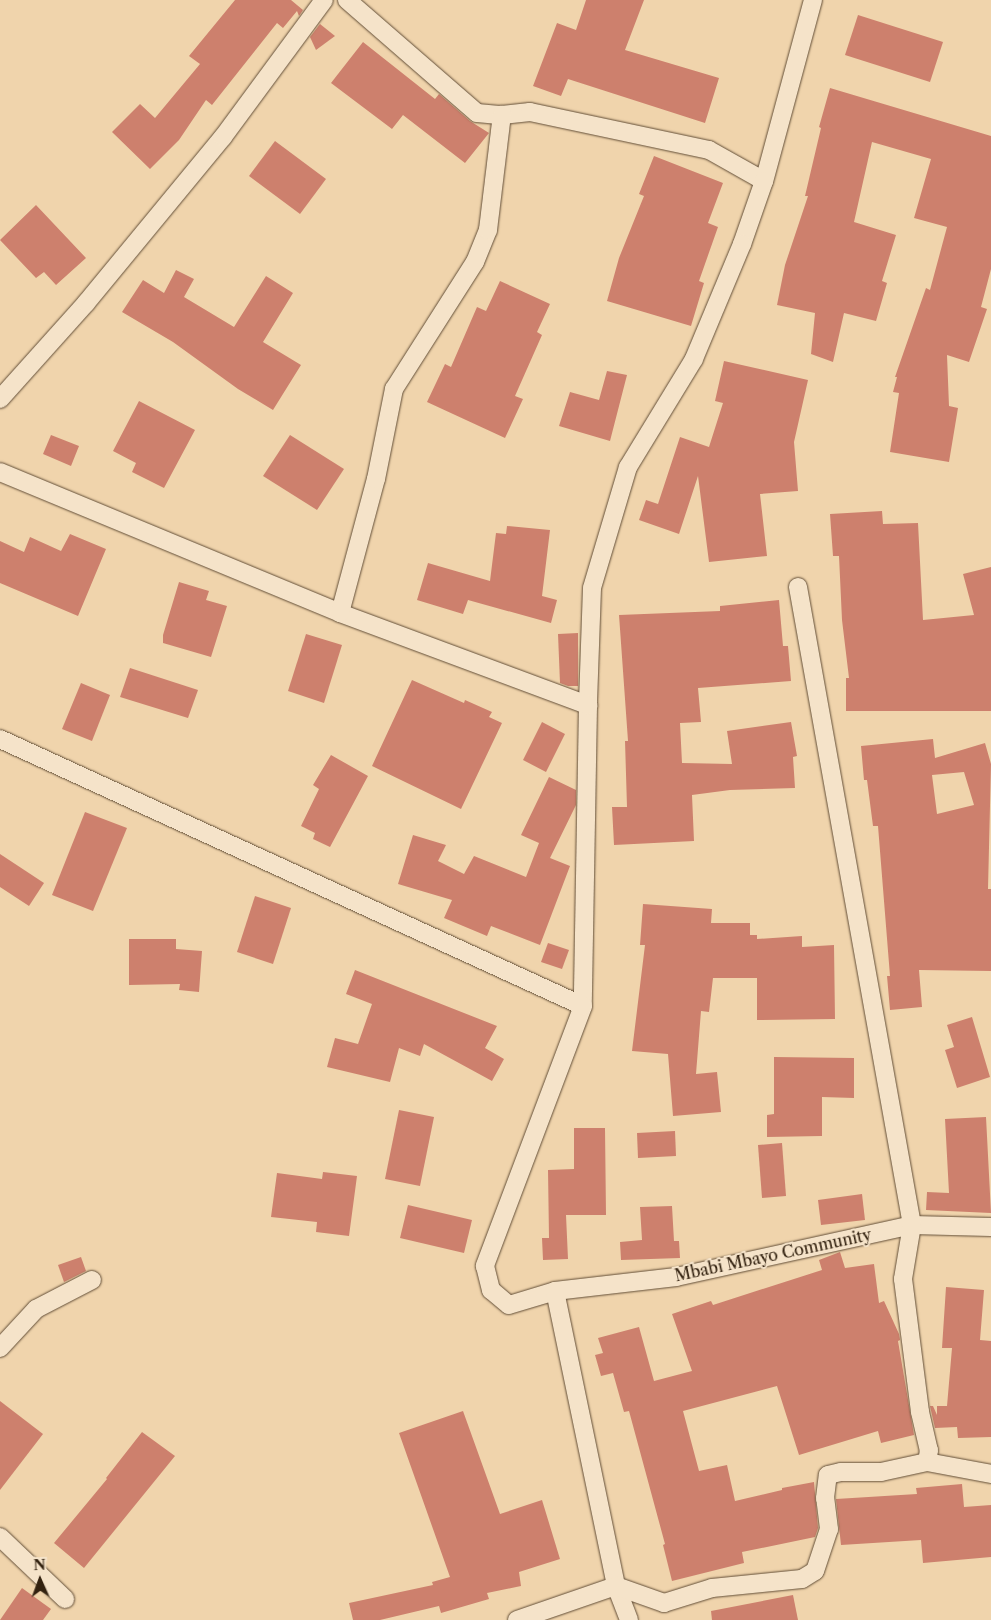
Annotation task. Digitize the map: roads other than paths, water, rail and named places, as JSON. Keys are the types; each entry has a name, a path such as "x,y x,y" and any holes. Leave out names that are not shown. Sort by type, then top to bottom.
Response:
{"street":[{"path":"0,399 86,303 223,137 324,0"},
{"path":"347,0 477,113 502,115 530,112 709,150 764,181"},
{"path":"0,739 583,1006 592,588 628,467 694,359 742,244 764,181 813,0"},
{"path":"340,613 376,479 394,389 475,262 488,230 502,115"},
{"path":"0,472 340,613 588,705"},
{"path":"798,587 912,1225 903,1279 916,1386 929,1450 927,1462"},
{"name":"Mbabi Mbayo Community","path":"583,1006 485,1266 491,1290 509,1305 555,1291 676,1277 912,1225 991,1227"},
{"path":"0,1348 36,1309 92,1280"},
{"path":"555,1291 616,1586 629,1620"},
{"path":"517,1620 616,1586 664,1603 712,1588 802,1579 815,1572 829,1529 825,1498 828,1475 841,1472 881,1472 927,1462 991,1474"},
{"path":"0,1536 65,1599"}]}
